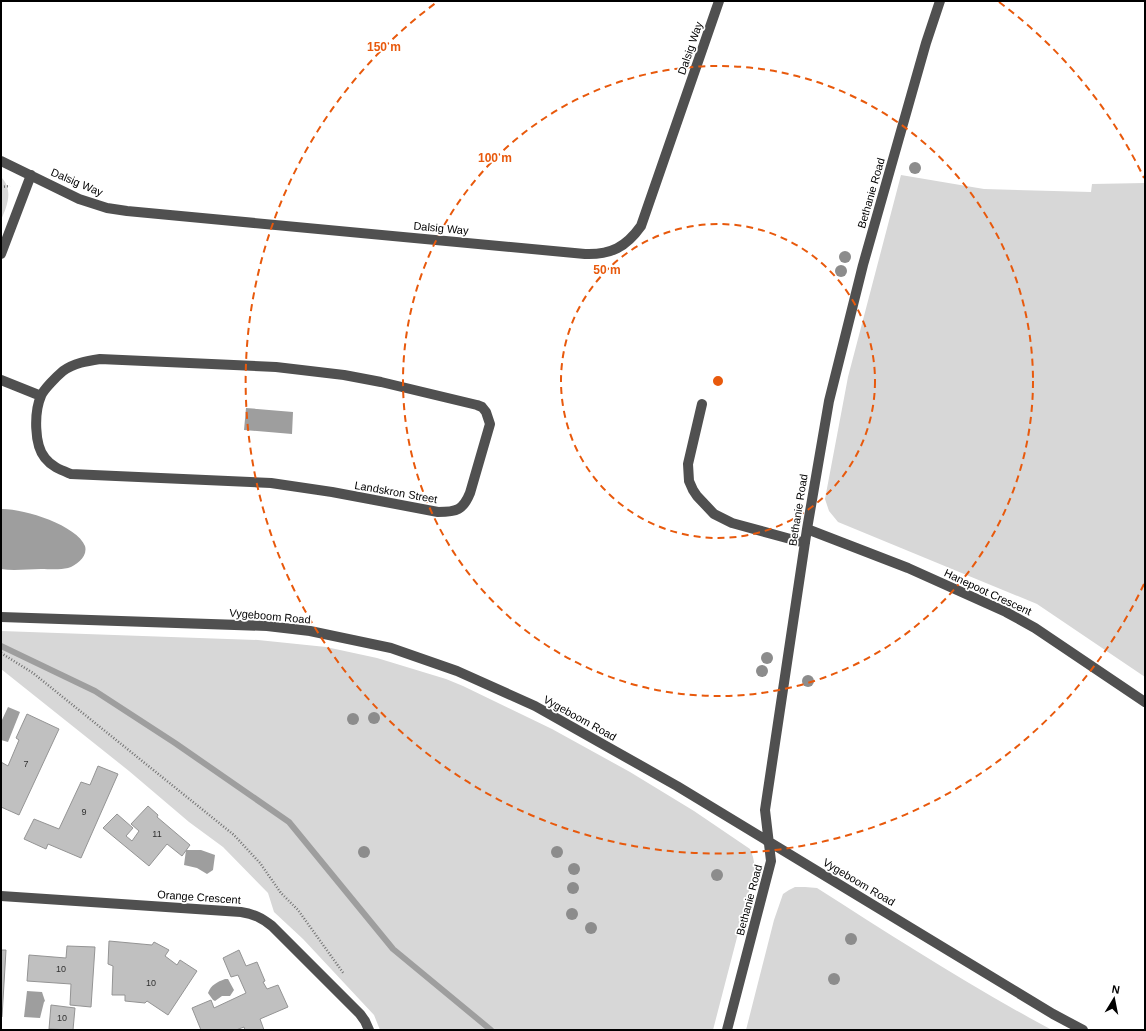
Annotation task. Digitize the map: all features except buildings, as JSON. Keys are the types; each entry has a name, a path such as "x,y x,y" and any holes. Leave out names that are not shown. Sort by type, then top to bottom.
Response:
{"street":[{"name":"Dalsig Way","path":"1,161 79,199 107,208 127,211 585,254 608,252 628,242 641,226 719,1"},
{"name":"Bethanie Road","path":"727,1030 771,861 765,810 807,529 829,401 861,273 926,43 940,1"},
{"path":"1,254 31,175"},
{"name":"Landskron Street","path":"100,359 276,367 344,375 470,402 482,407 490,424 467,501 460,509 447,512 438,512 332,492 271,483 71,474 55,467 50,463 44,457 39,446 36,430 36,417 41,396 54,379 64,370 81,361 100,359"},
{"path":"1,380 41,396"},
{"path":"702,404 688,464 689,481 697,496 714,514 732,523 805,544"},
{"name":"Hanepoot Crescent","path":"807,529 908,568 1006,612 1036,628 1145,702"},
{"name":"Vygeboom Road","path":"1,617 267,626 310,631 391,648 457,671 535,706 677,786 1046,1010 1083,1030"},
{"name":"Orange Crescent","path":"1,896 250,913 263,919 272,926 360,1014 365,1020 369,1030"}],"path":[{"path":"1,653 33,673 234,835 260,864 281,893 298,910 348,979"}],"shaded area":[{"path":"901,175 984,189 1091,192 1092,184 1145,183 1145,677 1037,604 838,522 829,511 825,499 848,377"},
{"path":"1,177 7,187 8,198 1,220"},
{"path":"246,408 293,412 292,434 244,430"},
{"path":"1,509 22,511 48,519 71,531 80,538 85,546 86,550 83,557 75,565 65,569 1,569"},
{"path":"1,631 258,640 326,647 377,658 446,679 463,686 552,729 630,772 694,811 750,849 753,857 755,868 713,1030 380,1030 374,1015 303,939 274,912 268,893 223,847 189,822 129,771 1,669"},
{"path":"8,707 20,712 8,742 1,740 1,722"},
{"path":"186,850 201,850 215,855 213,870 207,874 197,868 184,865"},
{"path":"795,887 817,888 962,979 1052,1030 746,1030 774,920 783,894"},
{"path":"228,979 234,990 230,996 222,996 215,1001 213,1000 208,993 209,990 219,981"},
{"path":"27,991 42,992 45,1001 40,1018 24,1017"}],"waterway":[{"path":"1,646 95,691 175,743 289,822 393,949 491,1030"}]}
